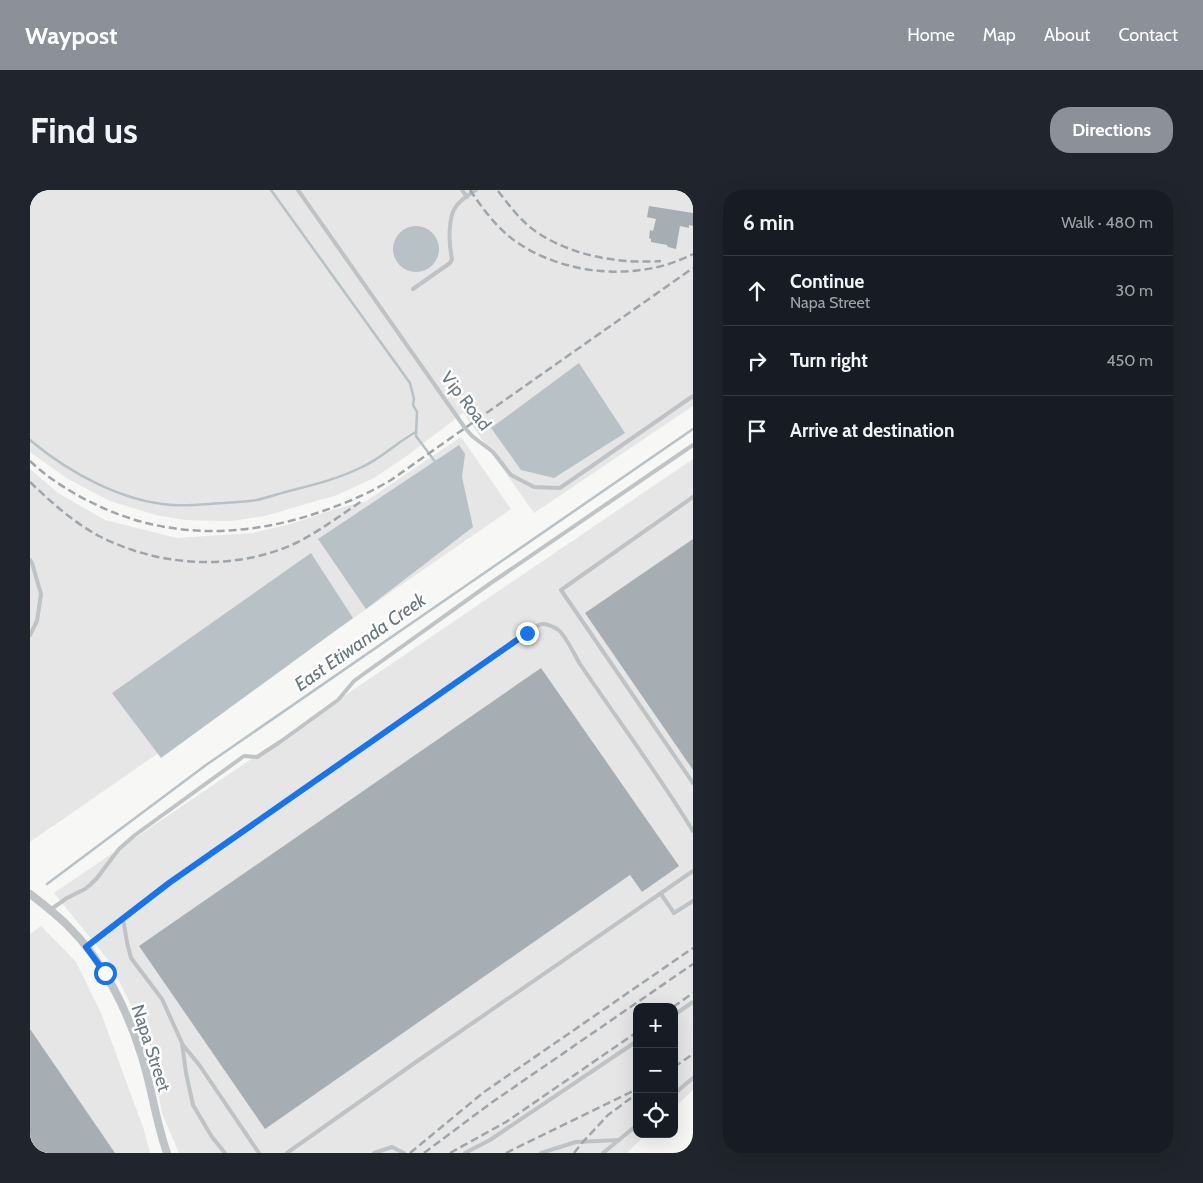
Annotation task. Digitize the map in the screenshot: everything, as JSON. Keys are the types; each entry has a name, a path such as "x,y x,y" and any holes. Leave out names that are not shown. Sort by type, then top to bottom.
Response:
{"street":[{"name":"Napa Street","path":"30,894 69,926 105,973 118,997 143,1059 160,1133 168,1153"}],"lane":[{"name":"Vip Road","path":"298,190 465,428 472,436 493,452 511,475 526,483 534,487 560,488 693,396"},
{"path":"462,190 467,197"},
{"path":"413,289 450,263 452,259 450,225 452,214 456,206 476,190"},
{"path":"48,908 85,889 97,878 119,849 135,835 244,756 257,757 280,742 338,700 354,681 365,673 488,585 693,445"},
{"path":"693,498 561,590 693,783"},
{"path":"30,560 40,594 37,621 30,634"},
{"path":"86,947 169,883 440,695 536,625 543,623 559,629 579,662 676,803 693,832"},
{"path":"287,1153 693,871"},
{"path":"661,894 674,913 693,901"},
{"path":"122,919 126,942 132,958 162,999 182,1043 200,1066 259,1153"},
{"path":"678,1012 693,1002"},
{"path":"182,1043 193,1105 225,1153"},
{"path":"465,1153 490,1140 633,1044"},
{"path":"675,1093 693,1078"},
{"path":"603,1153 633,1128"},
{"path":"541,1153 576,1142 619,1140"},
{"path":"374,1153 392,1147 403,1153"}],"shaded area":[{"path":"30,190 693,190 693,406 534,513 356,261 463,413 374,478 337,495 265,516 231,521 185,520 156,515 110,501 68,479 30,452"},
{"path":"411,226 421,226 435,236 439,249 435,262 429,268 421,272 411,272 397,262 393,254 393,244 403,230"},
{"path":"579,363 625,433 554,478 521,470 491,428"},
{"path":"461,437 511,509 30,842 30,469 58,493 105,520 177,538 253,533 294,523 366,501"},
{"path":"459,445 465,454 462,477 473,527 366,609 318,539"},
{"path":"693,459 693,1090 678,1104 678,1003 633,1003 633,1138 642,1138 627,1153 179,1153 162,1113 149,1041 109,961 54,893"},
{"path":"311,553 353,618 161,758 112,693"},
{"path":"41,926 76,962 101,1013 144,1130 150,1153 30,1153 30,934"}],"building":[{"path":"649,206 693,213 693,226 689,225 689,228 680,226 676,249 651,242 649,238 650,230 653,231 656,219 647,217"},
{"path":"693,539 693,770 585,613"},
{"path":"541,668 679,866 642,892 630,875 265,1129 139,946"},
{"path":"30,1029 115,1153 30,1153"}],"waterway":[{"path":"271,190 410,383 414,399 413,405 417,412 416,436 436,463"},
{"name":"East Etiwanda Creek","path":"47,884 206,765 693,429"},
{"path":"30,440 78,474 115,492 154,503 186,505 257,500 328,480 369,463 416,432"}],"railway":[{"path":"470,190 490,217 508,236 535,253 556,262 602,271 626,271 649,269 672,263 693,254"},
{"path":"498,191 526,224 538,233 566,248 613,260 661,261"},
{"path":"30,461 55,481 103,508 135,520 166,527 198,531 261,527 323,511 354,499 391,480 693,268"},
{"path":"30,482 71,518 99,536 147,554 198,562 249,558 274,552 298,542 362,501"},
{"path":"410,1153 484,1092 693,948"},
{"path":"424,1153 491,1103 693,964"},
{"path":"678,1004 693,993"},
{"path":"450,1153 506,1122 633,1035"},
{"path":"678,1064 693,1054"},
{"path":"506,1153 633,1091"},
{"path":"574,1153 608,1115 631,1098"}],"route":[{"path":"105,973 86,947 169,883 527,633"}]}
